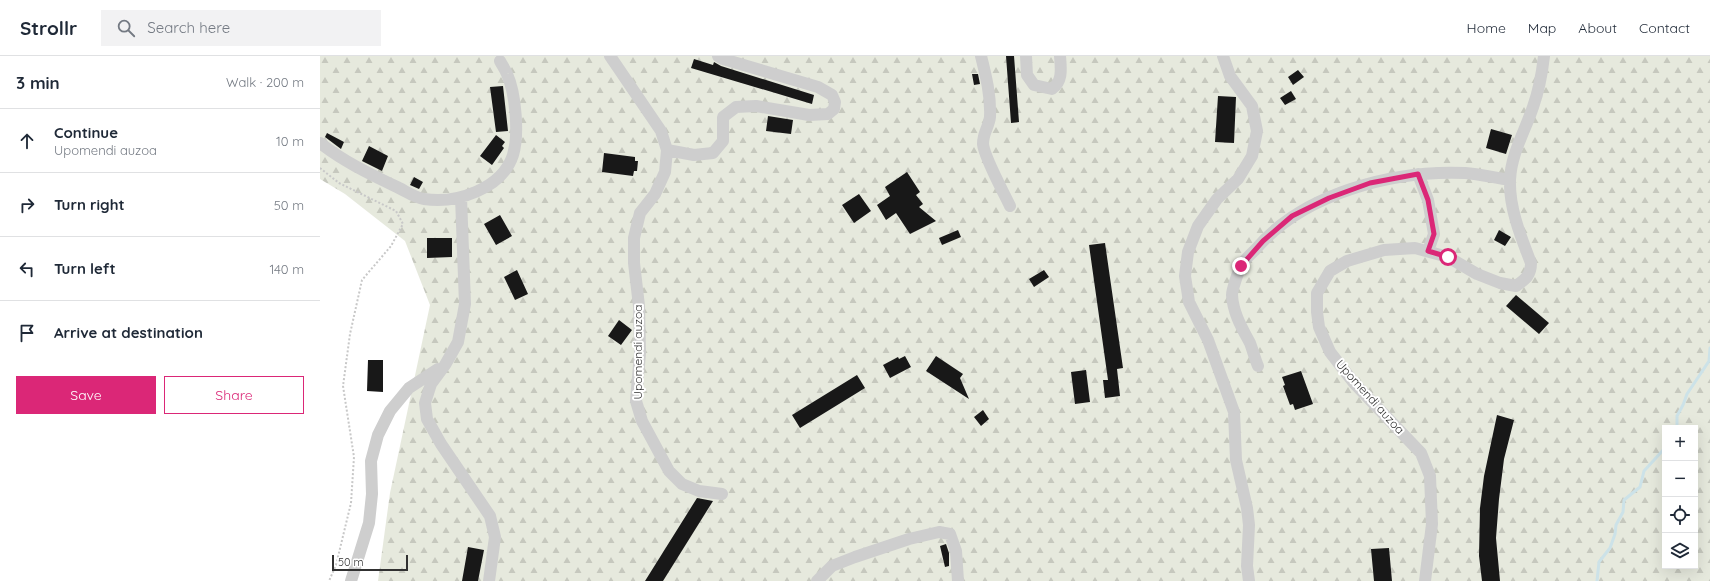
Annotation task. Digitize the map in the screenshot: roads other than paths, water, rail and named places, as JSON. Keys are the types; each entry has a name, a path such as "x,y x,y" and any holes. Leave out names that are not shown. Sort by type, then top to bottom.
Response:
{"lane":[{"name":"Upomendi auzoa","path":"610,56 661,131 667,150 665,172 655,194 640,213 634,238 634,263 639,306 640,353 636,401 642,421 669,471 682,484 699,491 722,494"},
{"path":"667,150 694,155 713,153 723,142 723,117 736,107 756,106 809,115 828,114 834,109 835,102 832,95 818,87 723,60 718,56"},
{"path":"981,56 990,96 990,119 983,134 983,146 1010,206"},
{"path":"1026,56 1027,75 1034,85 1052,89 1058,85 1061,79 1060,56"},
{"path":"1223,56 1230,76 1252,106 1257,131 1252,156 1238,179 1217,199 1198,226 1188,252 1185,276 1189,302 1208,340 1234,412 1236,460 1247,508 1249,525 1247,566 1249,581"},
{"name":"Upomendi auzoa","path":"1425,581 1432,524 1430,476 1421,453 1354,383 1330,352 1319,328 1317,293 1330,271 1347,261 1384,250 1415,248 1448,257 1477,274 1500,283 1516,286 1526,280 1531,272 1531,263 1513,209 1510,180 1513,160 1533,106 1542,76 1544,56"},
{"path":"320,143 361,170 422,199 442,200 461,197 484,188 503,173 513,155 516,134 514,100 508,74 500,61"},
{"path":"1258,366 1238,320 1232,294 1241,266 1263,241 1292,216 1329,198 1370,183 1418,174 1466,173 1510,180"},
{"path":"1418,174 1428,200 1434,234 1428,251"},
{"path":"461,197 465,304 458,342 445,365 430,384 425,403 428,419 441,444 490,516 495,537 488,581"},
{"path":"351,581 369,523 372,494 371,461 378,435 390,411 409,388 445,365"},
{"path":"817,581 832,566 909,538 938,532 950,534 956,551 958,581"}],"waterway":[{"path":"1677,425 1677,416 1687,394 1709,361 1710,348"},
{"path":"1597,581 1599,562 1610,548 1615,534 1616,525 1623,512 1624,500 1640,487 1644,471 1662,451"}]}
